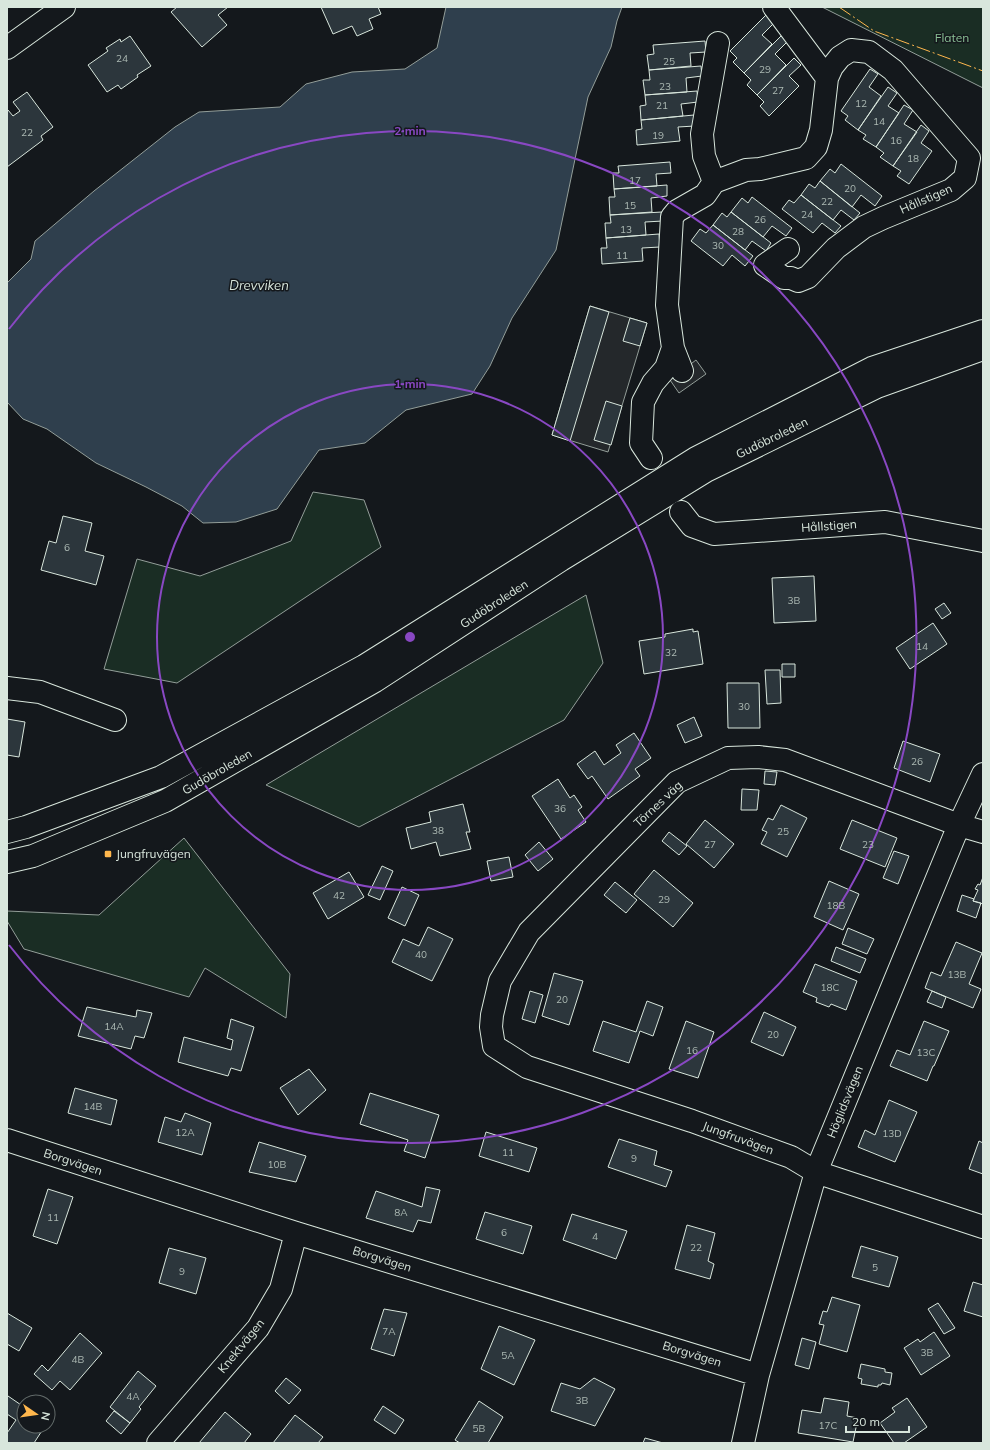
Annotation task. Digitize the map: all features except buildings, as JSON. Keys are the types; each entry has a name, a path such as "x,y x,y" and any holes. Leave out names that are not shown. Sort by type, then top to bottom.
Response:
{"street":[{"path":"7,48 64,7"},
{"path":"774,7 827,78"},
{"path":"714,182 704,156 702,134 718,43"},
{"name":"Hållstigen","path":"673,348 667,305 672,217 677,211 705,195 714,182 746,170 760,169 806,158 816,147 821,130 827,78 832,66 840,57 851,50 869,52 893,70 976,161 965,178 951,190 864,227 836,248 808,277 798,281 791,278 784,278 765,265 788,249"},
{"name":"Gudöbroleden","path":"7,832 26,827 161,776 364,666 696,458 872,368 983,331"},
{"path":"673,348 682,371"},
{"path":"651,458 641,443 634,400 653,383 666,368 673,348"},
{"name":"Gudöbroleden","path":"7,862 33,856 165,801 375,681 562,560 706,471 877,387 983,349"},
{"name":"Hållstigen","path":"681,512 692,526 714,534 885,522 983,541"},
{"path":"7,688 40,692 115,720"},
{"name":"Törnes väg","path":"494,1046 491,1027 492,1015 500,981 528,932 677,782 728,758 758,757 785,760 959,825 983,832"},
{"name":"Höglidsvägen","path":"743,1443 758,1375 816,1172 959,825 983,774"},
{"name":"Jungfruvägen","path":"494,1046 527,1067 706,1126 791,1157 816,1172 983,1227"},
{"name":"Borgvägen","path":"7,1140 296,1233 758,1375"},
{"name":"Knektvägen","path":"158,1443 258,1328 281,1289 296,1233"}],"green space":[{"name":"Flaten","path":"822,7 983,7 983,88"},
{"path":"313,492 364,500 381,547 177,683 104,669 137,559 200,576 291,541"},
{"path":"586,595 603,663 564,720 359,827 266,785"},
{"path":"184,838 290,974 286,1018 205,968 189,997 24,949 7,921 7,911 99,915"}],"shaded area":[{"path":"590,306 647,323 608,452 552,435"},
{"path":"696,360 706,374 679,393 670,380"}],"water":[{"name":"Drevviken","path":"446,7 622,7 611,47 588,97 556,250 512,318 490,366 472,394 406,410 365,443 319,450 277,509 236,522 203,523 182,506 96,463 47,429 23,419 7,402 7,283 31,259 35,241 94,191 175,127 199,112 280,107 306,84 352,72 405,69 437,48"}],"power":[{"path":"839,7 874,31 983,71"}],"place":[{"name":"Jungfruvägen","path":"108,854"}]}
